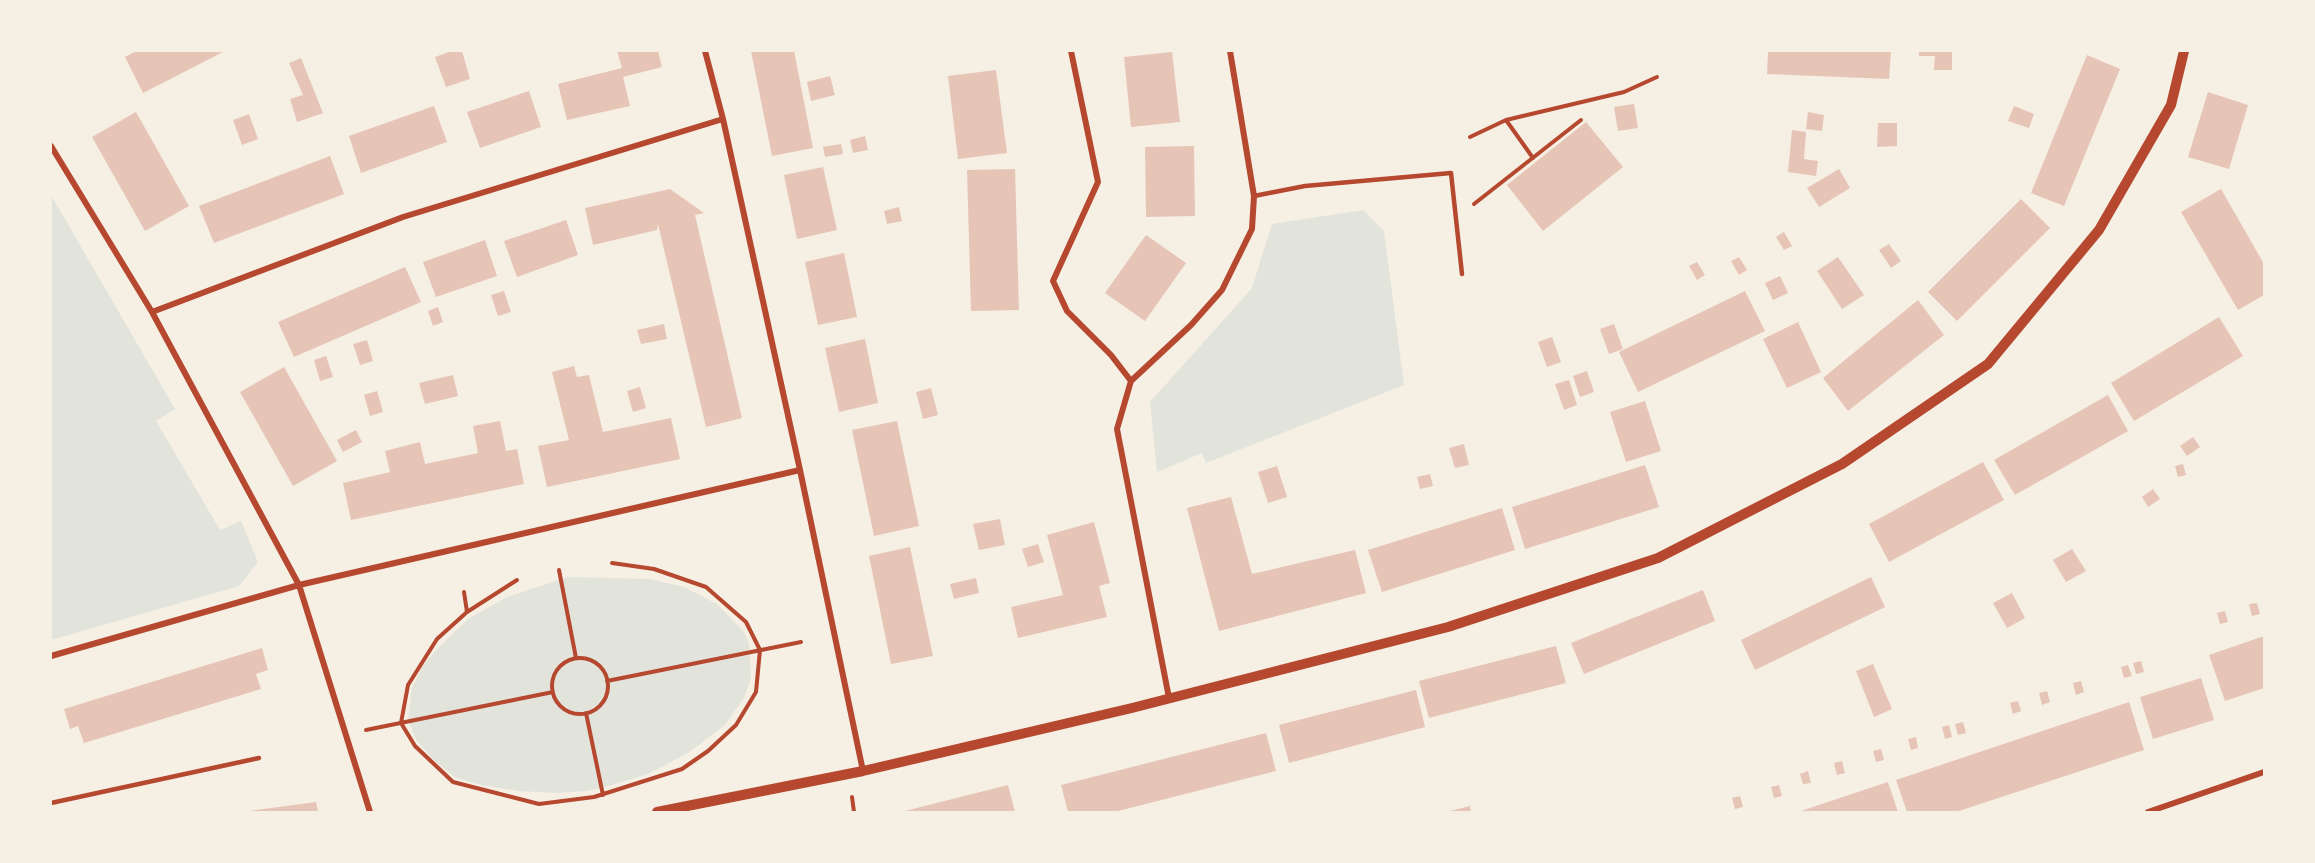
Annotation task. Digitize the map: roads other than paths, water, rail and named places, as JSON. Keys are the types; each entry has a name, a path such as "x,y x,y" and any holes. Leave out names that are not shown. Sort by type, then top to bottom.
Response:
{"street":[{"path":"705,51 723,119 863,771"},
{"path":"1071,51 1098,182 1053,280 1067,311 1111,355 1131,381"},
{"path":"1169,698 1117,429 1131,381 1191,325 1222,290 1252,229 1254,196 1230,51"},
{"path":"657,812 863,771 1169,698 1448,627 1658,558 1842,464 1988,364 2099,230 2171,105 2184,51"},
{"path":"152,312 403,217 723,119"},
{"path":"51,146 152,312 299,585 370,812"},
{"path":"51,656 299,585 800,470"},
{"path":"2148,812 2264,772"}],"lane":[{"path":"1254,196 1305,186 1451,173 1462,273"},
{"path":"51,803 259,759"}]}
